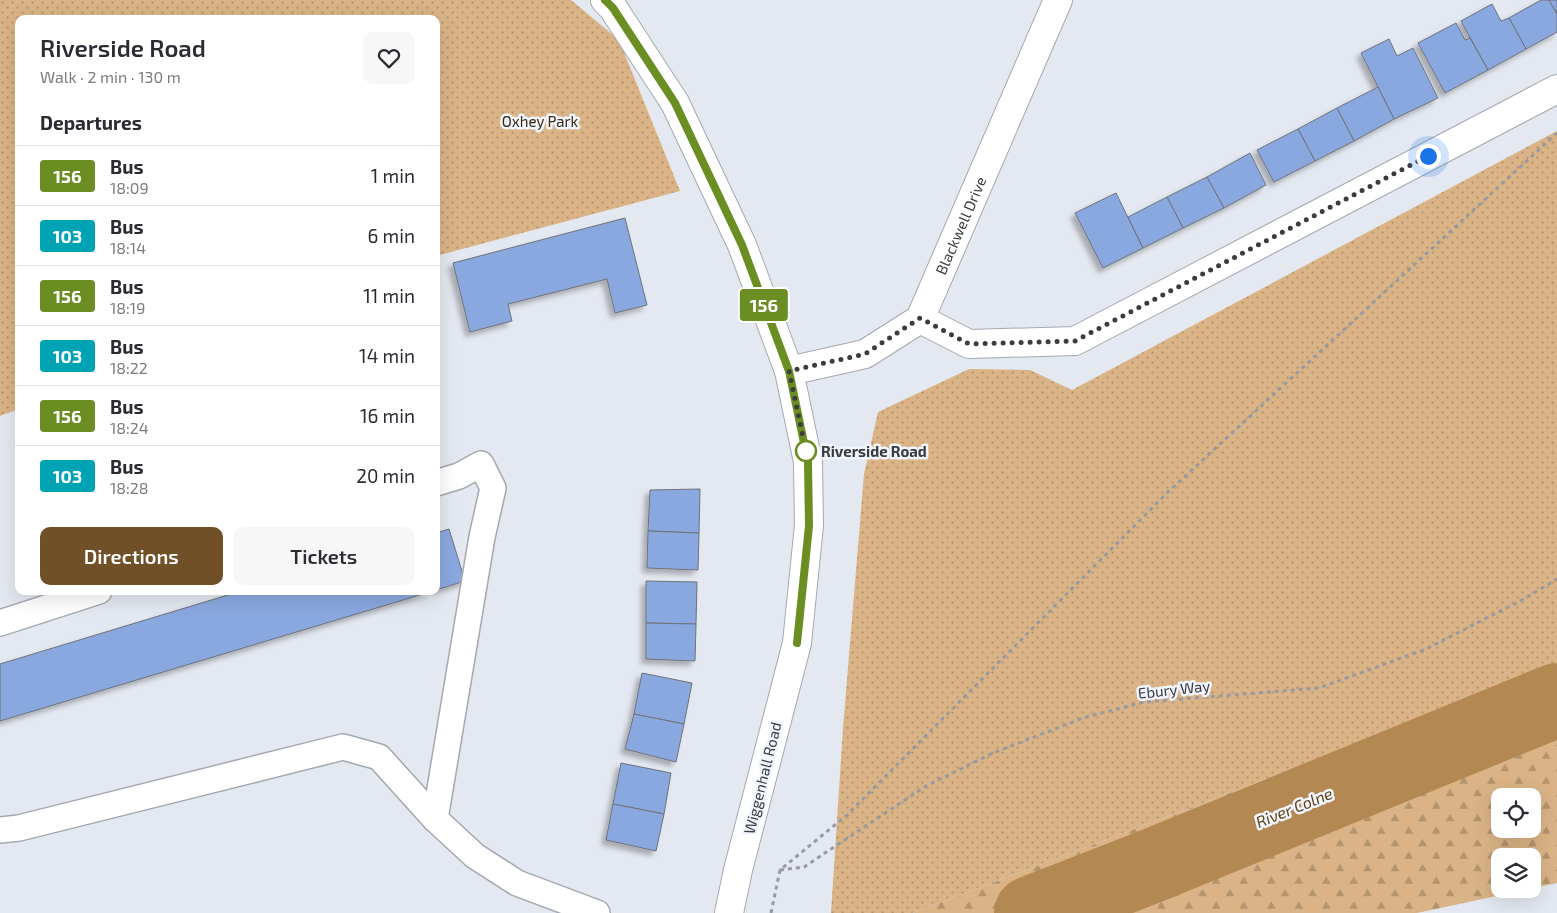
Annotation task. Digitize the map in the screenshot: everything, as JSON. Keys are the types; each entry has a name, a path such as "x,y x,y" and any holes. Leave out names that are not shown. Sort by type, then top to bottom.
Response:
{"street":[{"name":"Wiggenhall Road","path":"605,0 613,8 675,103 742,245 789,371 808,462 809,526 797,643 738,870 729,913"},
{"name":"Blackwell Drive","path":"920,318 1058,0"},
{"path":"789,371 865,354 920,318 969,344 1075,341 1557,89"}],"lane":[{"path":"435,819 482,537 493,488 481,464 459,476 440,482"},
{"path":"0,623 87,595"},
{"path":"0,830 19,828 343,747 379,757 435,819 475,856 517,883 597,913"}],"path":[{"path":"770,913 780,870 847,815 1168,492 1557,133"},
{"name":"Ebury Way","path":"780,870 804,867 926,786 993,753 1082,718 1144,702 1320,688 1426,649 1524,599 1557,579"}],"green space":[{"name":"Oxhey Park","path":"0,0 571,0 619,40 680,191 440,255 440,15 15,15 15,410 0,416"},
{"path":"1557,131 1557,669 912,913 831,913 843,728 864,474 878,412 969,369 1030,370 1072,390"},
{"path":"1557,669 1557,883 1541,886 1541,848 1491,848 1491,897 1417,913 1061,913 1130,874 997,913 912,913"}],"shaded area":[{"path":"1133,873 1061,913 997,913"}],"building":[{"path":"1541,0 1549,0 1557,14 1557,32 1526,49 1509,18"},
{"path":"1549,0 1557,0 1557,14"},
{"path":"1492,4 1501,21 1509,18 1526,49 1488,70 1461,21"},
{"path":"1456,23 1465,40 1470,38 1488,70 1445,93 1418,43"},
{"path":"1389,39 1397,56 1413,48 1438,98 1394,119 1361,53"},
{"path":"1378,87 1394,119 1354,141 1337,108"},
{"path":"1337,108 1354,141 1315,161 1298,129"},
{"path":"1298,129 1315,161 1274,182 1257,150"},
{"path":"1250,153 1266,185 1224,208 1207,177"},
{"path":"1207,177 1224,208 1183,228 1167,197"},
{"path":"1116,193 1143,248 1103,268 1075,213"},
{"path":"1167,197 1183,228 1143,248 1128,217"},
{"path":"625,218 647,305 615,313 607,279 508,304 512,321 470,332 453,263"},
{"path":"700,489 699,533 648,531 650,490"},
{"path":"449,529 465,581 440,589 440,532"},
{"path":"648,531 699,533 698,570 647,568"},
{"path":"646,581 697,582 696,624 646,623"},
{"path":"228,595 420,595 0,721 0,664"},
{"path":"646,623 696,624 695,661 646,659"},
{"path":"642,673 692,683 684,724 634,714"},
{"path":"634,714 684,724 676,762 625,749"},
{"path":"621,763 671,773 664,814 613,804"},
{"path":"613,804 664,814 656,851 606,840"}],"waterway":[{"name":"River Colne","path":"1031,913 1149,867 1557,700"}],"bus line":[{"name":"156","path":"605,0 613,8 675,103 742,245 789,371 808,462 809,526 797,643"}],"place":[{"name":"Riverside Road","path":"806,451"}],"route":[{"path":"806,451 789,371 865,354 920,318 969,344 1075,341 1428,156"}]}
